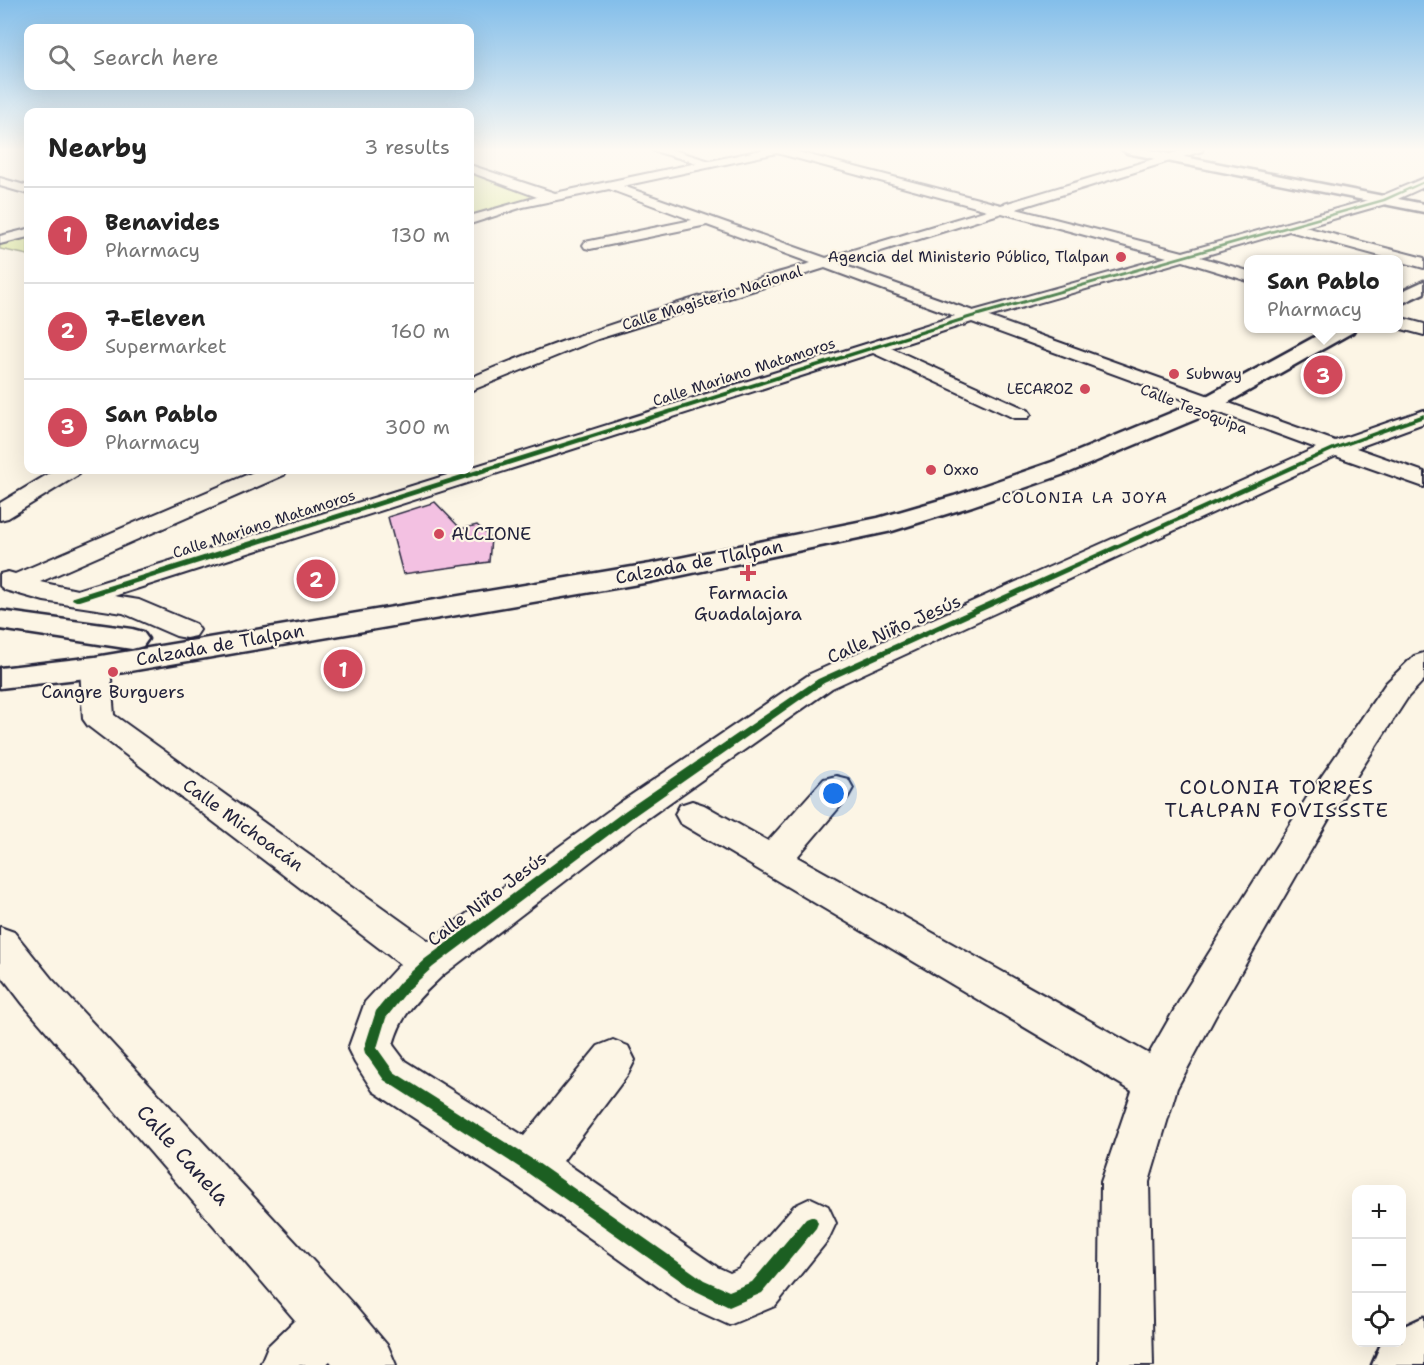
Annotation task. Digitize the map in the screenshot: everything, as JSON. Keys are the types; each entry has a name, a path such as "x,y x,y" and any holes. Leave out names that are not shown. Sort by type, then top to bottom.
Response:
{"main road":[{"path":"1407,276 1424,265"},
{"path":"1403,297 1424,286"},
{"name":"Calzada de Tlalpan","path":"4,673 132,639 646,556 866,514 1040,457 1193,403 1302,333"},
{"name":"Calzada de Tlalpan","path":"4,673 95,667 650,573 883,525 963,501 1061,467 1336,333"},
{"path":"0,620 132,639"},
{"path":"1402,1365 1424,1346"}],"street":[{"path":"474,219 493,213"},
{"name":"Calle Tezoquipa","path":"684,213 970,317 974,324 985,330 1326,452 1424,494"},
{"name":"Calle Magisterio Nacional","path":"474,383 535,356 592,335 996,213"},
{"path":"1016,213 1183,255 1244,275"},
{"name":"Calle Mariano Matamoros","path":"474,473 970,317 1337,213"},
{"path":"590,245 706,221"},
{"path":"1287,226 1389,255"},
{"path":"0,240 24,234"},
{"path":"1403,259 1424,265"},
{"path":"1403,324 1424,330"},
{"path":"874,347 1021,414"},
{"name":"Calle Niño Jesús","path":"530,1166 389,1076 370,1049 380,1015 404,986 429,963 630,813 821,681 1326,452 1424,416"},
{"name":"Calle Tezoquipa","path":"1326,452 1424,480"},
{"path":"0,513 63,474"},
{"path":"7,580 266,474"},
{"name":"Calle Mariano Matamoros","path":"76,599 472,474"},
{"path":"7,580 44,593 129,606 186,630"},
{"path":"1126,1365 1125,1182 1157,1082 1200,1004 1318,808 1397,690 1424,662"},
{"name":"Calle Michoacán","path":"95,667 99,719 429,963"},
{"path":"772,861 836,788"},
{"path":"692,814 1157,1082"},
{"name":"Calle Canela","path":"0,944 37,991 369,1365"},
{"path":"613,1060 530,1166 699,1285 729,1299 757,1288 811,1222"},
{"path":"287,1365 332,1321"}],"green space":[{"path":"474,213 496,213 474,219"},
{"path":"24,235 24,254 0,249 0,241"}],"building":[{"name":"ALCIONE","path":"435,502 461,529 477,525 491,538 489,562 403,574 388,517"}],"cycle path":[{"path":"474,473 970,317 1339,213"},
{"path":"811,1223 757,1288 729,1299 699,1285 530,1166 389,1076 370,1049 380,1015 404,986 429,963 630,813 821,681 1335,448 1424,416"},
{"path":"76,599 472,474"}],"place":[{"name":"Agencia del Ministerio Público, Tlalpan","path":"1121,257"},
{"name":"Subway","path":"1174,374"},
{"name":"San Pablo","path":"1323,375"},
{"name":"LECAROZ","path":"1085,389"},
{"name":"Oxxo","path":"931,470"},
{"name":"ALCIONE","path":"439,534"},
{"name":"Farmacia Guadalajara","path":"748,573"},
{"name":"7-Eleven","path":"316,579"},
{"name":"Benavides","path":"343,669"},
{"name":"Cangre Burguers","path":"113,672"}],"district":[{"name":"COLONIA LA JOYA","path":"1085,497"},
{"name":"COLONIA TORRES TLALPAN FOVISSSTE","path":"1277,798"}]}
